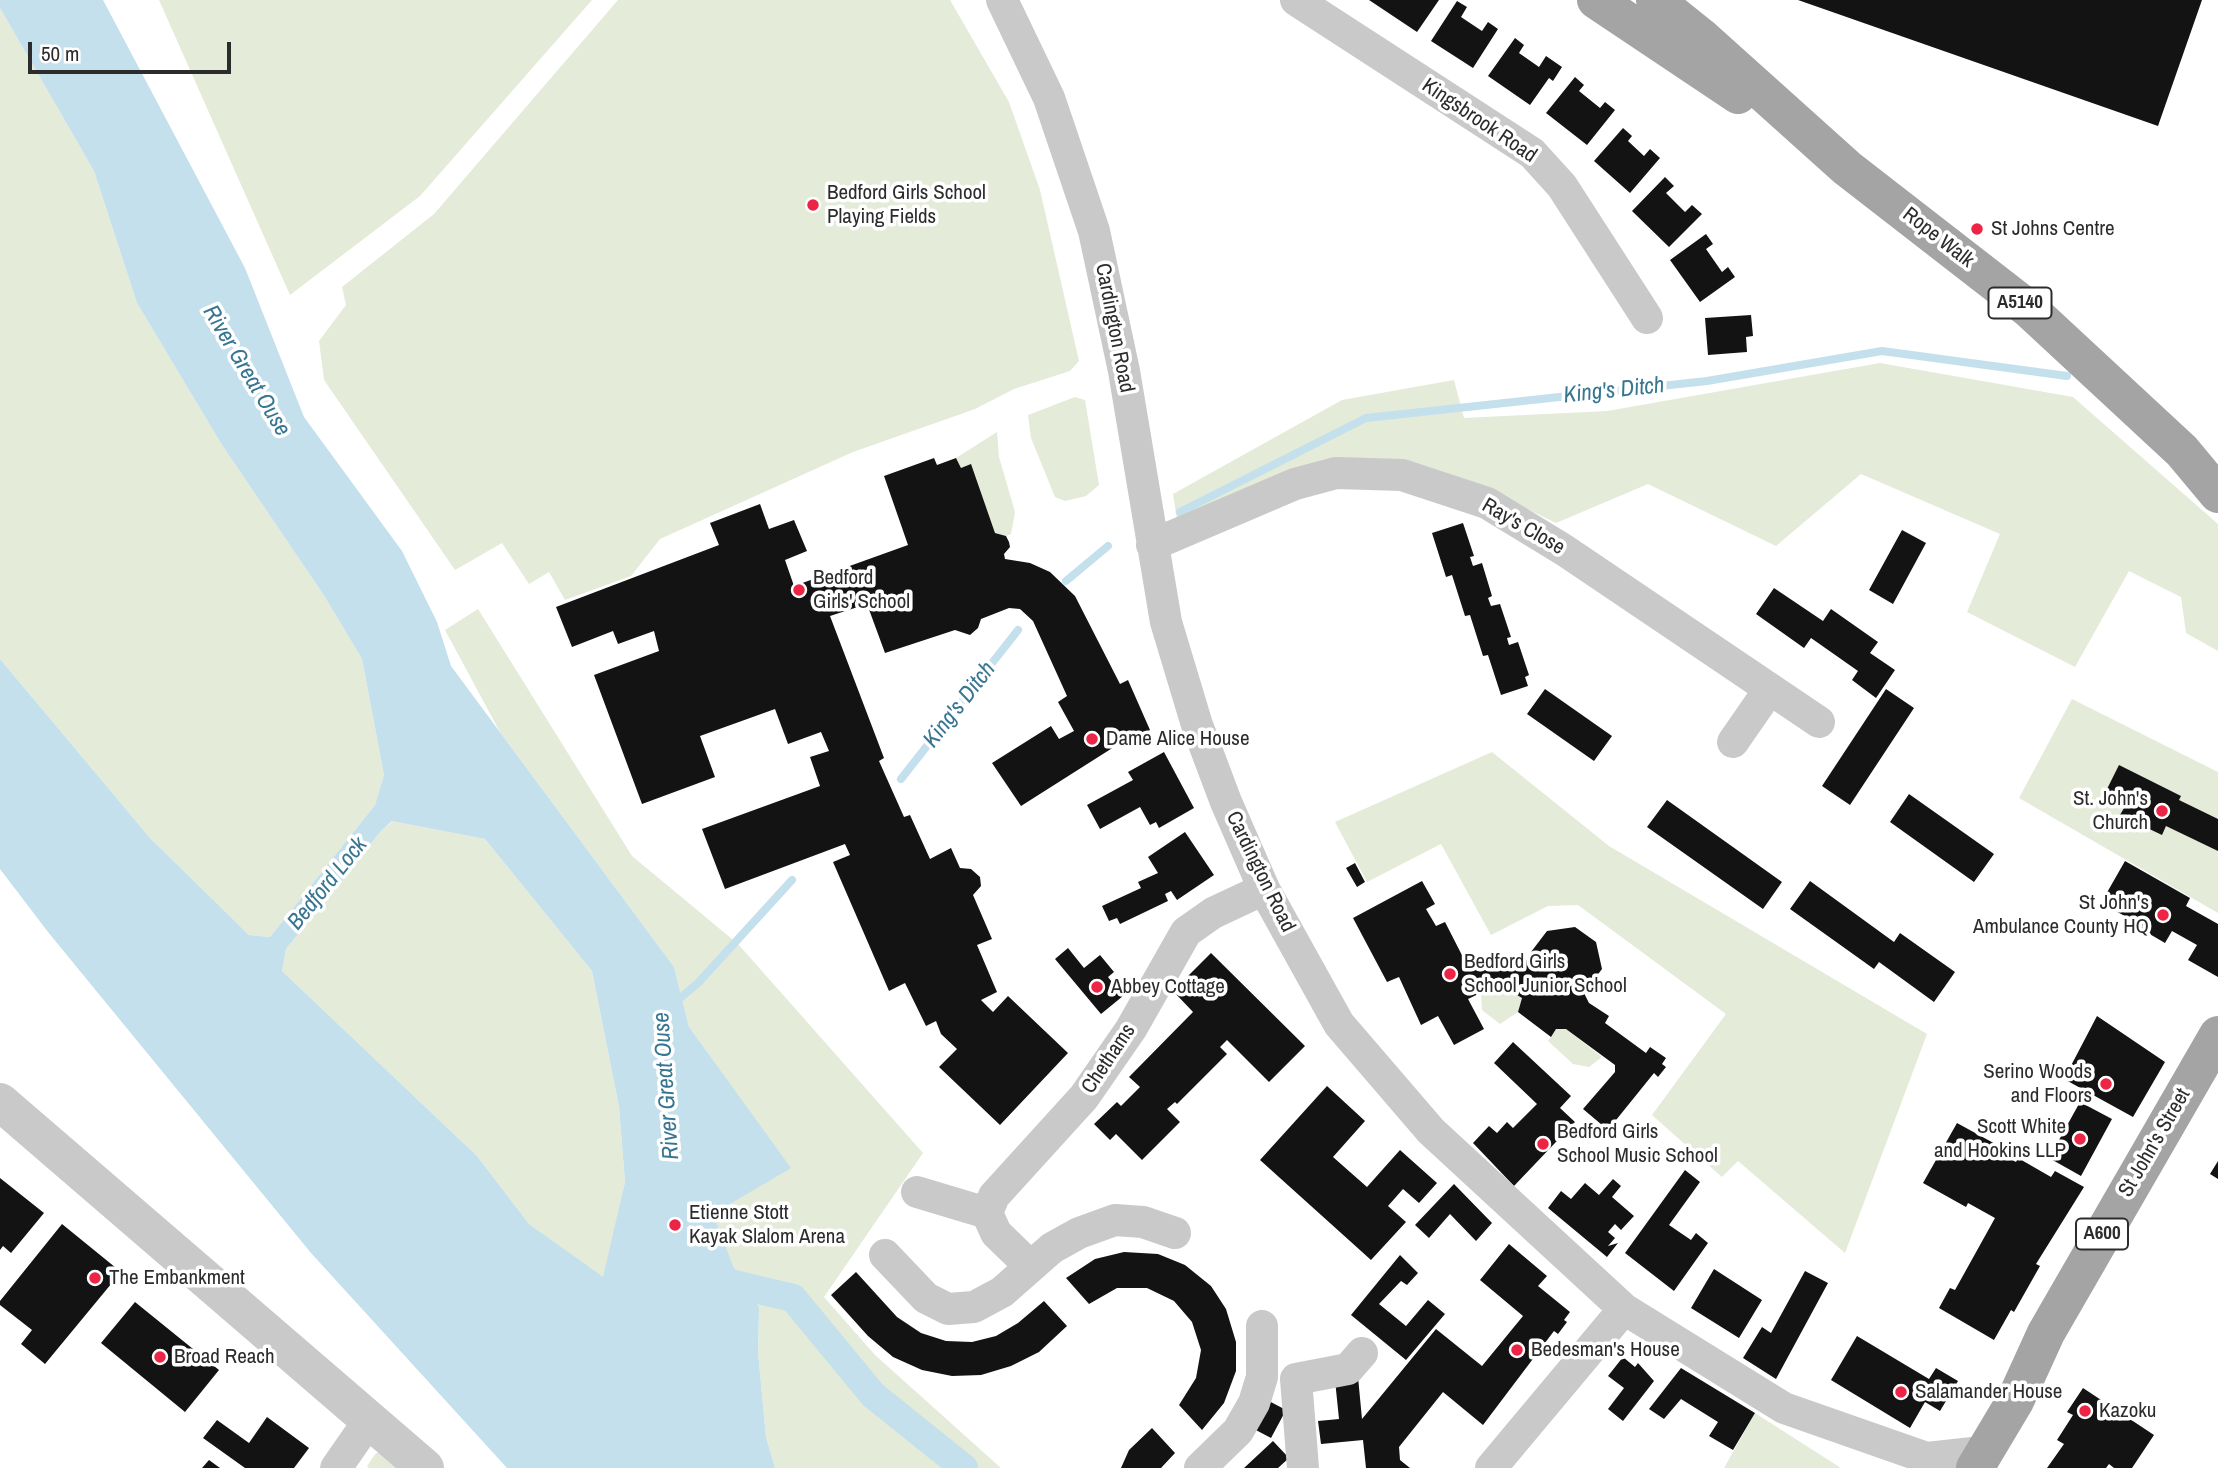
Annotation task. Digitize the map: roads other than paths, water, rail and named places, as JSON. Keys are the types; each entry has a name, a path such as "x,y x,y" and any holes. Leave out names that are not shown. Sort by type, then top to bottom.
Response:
{"main road":[{"name":"Rope Walk","path":"1596,0 1847,168 2030,310 2182,451 2218,494"},
{"name":"Rope Walk","path":"1655,0 1700,36 1847,168"},
{"name":"Rope Walk","path":"2182,451 2218,471"},
{"name":"St John's Street","path":"1986,1456 2046,1333 2218,1035"}],"street":[{"name":"Kingsbrook Road","path":"1296,0 1532,153 1562,186 1647,318"},
{"name":"Cardington Road","path":"1010,2 1049,98 1094,231 1124,371 1166,622 1197,725 1226,802 1264,889 1349,1039 1431,1131 1624,1309 1784,1408 1930,1463 1986,1456"},
{"name":"Ray's Close","path":"1152,545 1296,484 1336,473 1402,475 1487,503 1564,550 1819,722"},
{"path":"1733,742 1769,690"},
{"name":"Chethams","path":"987,1213 994,1196 1084,1097 1131,1029 1186,932 1213,913 1264,889"},
{"path":"0,1102 425,1468"},
{"path":"917,1192 987,1213 996,1233 1030,1266"},
{"path":"885,1255 926,1298 948,1309 974,1307 1002,1292 1030,1266 1079,1233 1115,1220 1143,1222 1175,1233"},
{"path":"1491,1468 1624,1309"},
{"path":"1210,1465 1238,1431 1254,1403 1262,1377 1262,1326"},
{"path":"1303,1468 1296,1378 1348,1369 1362,1353"},
{"path":"336,1468 370,1419"}],"water":[{"path":"0,0 103,0 245,268 304,417 402,551 437,622 451,666 674,967 689,1027 791,1168 713,1214 733,1266 759,1308 758,1352 766,1437 775,1468 507,1468 311,1253 48,932 0,869 0,659 150,838 249,935 270,937 375,805 384,775 362,659 325,597 222,445 137,303 94,171 0,8","holes":["392,821 485,839 592,971 619,1107 625,1182 603,1277 529,1224 477,1156 282,971 286,949"]}],"waterway":[{"name":"King's Ditch","path":"1180,512 1366,418 1707,381 1882,351 2067,376"},
{"name":"King's Ditch","path":"1066,581 1108,546"},
{"name":"King's Ditch","path":"901,779 1018,630"},
{"name":"King's Ditch","path":"673,1004 698,983 792,880"},
{"path":"708,1278 793,1298 873,1395 964,1468"}],"place":[{"name":"Bedford Girls School Playing Fields","path":"813,205"},
{"name":"St Johns Centre","path":"1977,229"},
{"name":"Bedford Girls' School","path":"799,590"},
{"name":"Dame Alice House","path":"1092,739"},
{"name":"St. John's Church","path":"2162,811"},
{"name":"St John's Ambulance County HQ","path":"2163,915"},
{"name":"Bedford Girls School Junior School","path":"1450,974"},
{"name":"Abbey Cottage","path":"1097,987"},
{"name":"Serino Woods and Floors","path":"2106,1084"},
{"name":"Scott White and Hookins LLP","path":"2080,1139"},
{"name":"Bedford Girls School Music School","path":"1543,1144"},
{"name":"Etienne Stott Kayak Slalom Arena","path":"675,1225"},
{"name":"The Embankment","path":"95,1278"},
{"name":"Bedesman's House","path":"1517,1350"},
{"name":"Broad Reach","path":"160,1357"},
{"name":"Salamander House","path":"1901,1392"},
{"name":"Kazoku","path":"2085,1411"}],"water label":[{"name":"River Great Ouse","path":"246,371"},
{"name":"Bedford Lock","path":"328,884"},
{"name":"River Great Ouse","path":"667,1086"}]}
